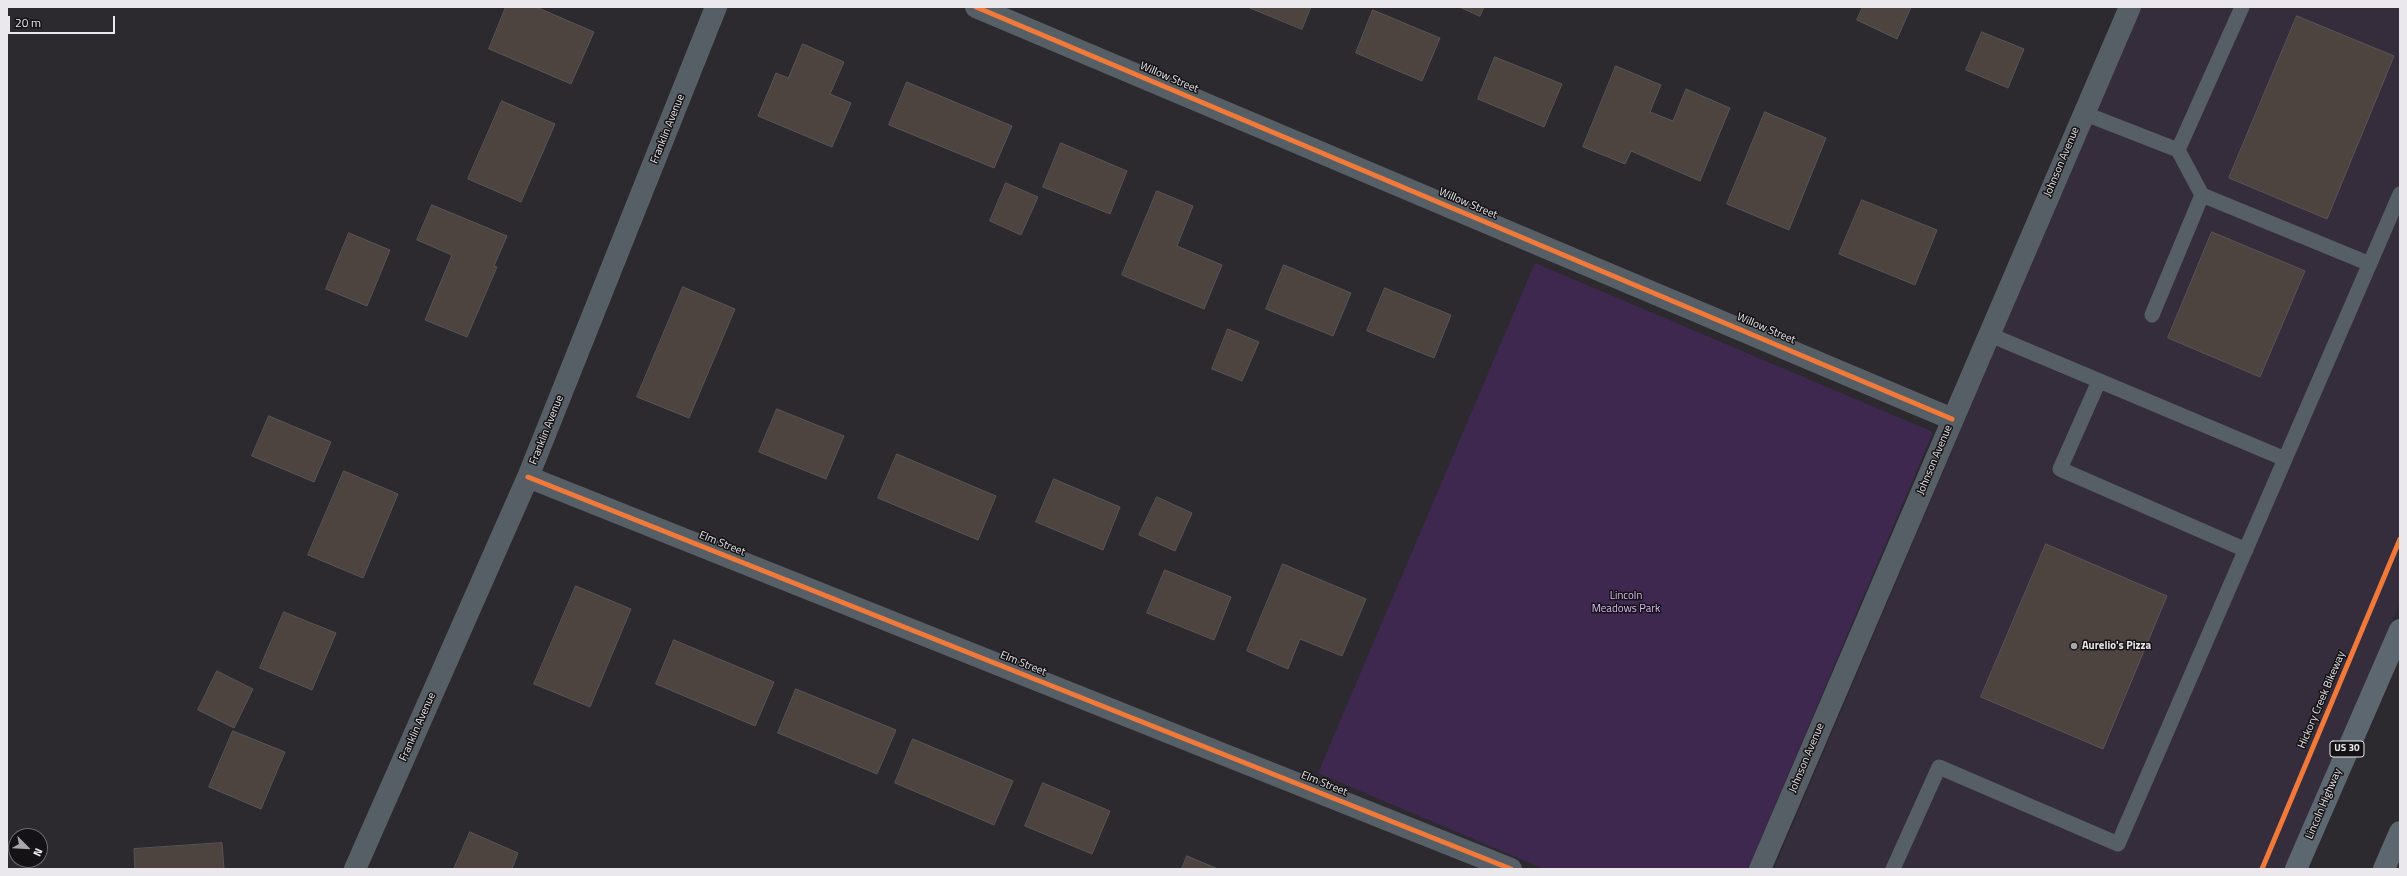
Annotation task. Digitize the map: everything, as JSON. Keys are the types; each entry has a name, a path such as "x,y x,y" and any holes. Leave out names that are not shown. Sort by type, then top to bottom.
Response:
{"main road":[{"name":"Lincoln Highway","path":"2296,869 2400,630"},
{"path":"2384,869 2400,832"}],"street":[{"name":"Franklin Avenue","path":"355,869 528,477 716,7"},
{"name":"Willow Street","path":"976,7 1952,418"},
{"name":"Johnson Avenue","path":"1760,869 1988,334 2130,7"},
{"name":"Elm Street","path":"528,477 1512,869"}],"lane":[{"path":"2178,150 2242,7"},
{"path":"2083,113 2178,150 2202,195 2370,264"},
{"path":"1893,869 1940,767 2118,844 2400,194"},
{"path":"2152,315 2202,195"},
{"path":"1988,334 2285,459"},
{"path":"2099,381 2060,469 2246,550"}],"shaded area":[{"path":"2141,7 2400,7 2400,603 2287,869 1774,869"}],"green space":[{"name":"Lincoln Meadows Park","path":"1535,263 1933,432 1748,869 1544,869 1318,773"}],"building":[{"path":"506,7 536,7 594,32 571,84 489,49"},
{"path":"1248,7 1311,7 1302,29"},
{"path":"1460,7 1484,7 1480,16"},
{"path":"1863,7 1911,7 1897,39 1857,20"},
{"path":"1373,10 1440,38 1422,81 1356,53"},
{"path":"2297,16 2394,56 2327,219 2229,178"},
{"path":"1982,32 2024,49 2008,88 1966,70"},
{"path":"803,44 844,62 830,94 851,103 832,147 758,116 776,73 788,78"},
{"path":"1495,57 1562,84 1544,127 1478,99"},
{"path":"1616,66 1661,85 1650,112 1673,121 1686,89 1730,108 1700,181 1631,151 1625,164 1583,147"},
{"path":"907,82 1012,126 994,168 889,125"},
{"path":"502,101 555,124 521,202 468,179"},
{"path":"1765,112 1826,138 1789,230 1727,204"},
{"path":"1061,143 1127,171 1110,214 1043,187"},
{"path":"1006,183 1038,197 1021,235 990,221"},
{"path":"1157,191 1193,206 1177,246 1222,265 1204,309 1122,275"},
{"path":"1862,200 1937,230 1915,285 1839,254"},
{"path":"432,205 507,236 494,266 497,267 467,337 425,320 452,255 417,240"},
{"path":"2212,232 2305,271 2260,377 2168,338"},
{"path":"349,233 390,250 367,306 326,289"},
{"path":"1284,265 1351,293 1333,336 1266,309"},
{"path":"683,287 735,309 689,418 637,397"},
{"path":"1385,288 1451,315 1434,358 1367,331"},
{"path":"1228,329 1259,342 1242,381 1212,369"},
{"path":"777,409 844,436 826,479 759,452"},
{"path":"269,416 331,442 314,482 252,456"},
{"path":"897,454 996,496 978,540 878,498"},
{"path":"344,471 398,494 363,578 308,555"},
{"path":"1054,479 1120,507 1103,550 1036,522"},
{"path":"1157,497 1192,513 1175,551 1139,535"},
{"name":"Aurelio's Pizza","path":"2046,544 2167,596 2103,749 1981,697"},
{"path":"1283,564 1366,599 1342,656 1300,639 1288,669 1247,651"},
{"path":"1165,570 1231,597 1214,640 1147,613"},
{"path":"576,586 631,609 590,707 534,684"},
{"path":"284,612 336,633 312,690 260,668"},
{"path":"674,640 774,682 755,726 656,684"},
{"path":"217,671 253,689 234,728 198,710"},
{"path":"796,689 896,730 877,774 778,733"},
{"path":"233,731 285,752 261,809 209,787"},
{"path":"913,739 1013,781 994,825 895,783"},
{"path":"1043,783 1110,811 1092,854 1025,826"},
{"path":"470,832 518,853 512,869 454,869"},
{"path":"222,843 224,869 135,869 134,849"},
{"path":"1187,856 1218,869 1182,869"}],"cycle path":[{"path":"976,7 1952,419"},
{"path":"528,477 1511,869"},
{"name":"Hickory Creek Bikeway","path":"2262,869 2400,539"}],"place":[{"name":"Aurelio's Pizza","path":"2074,646"}]}
